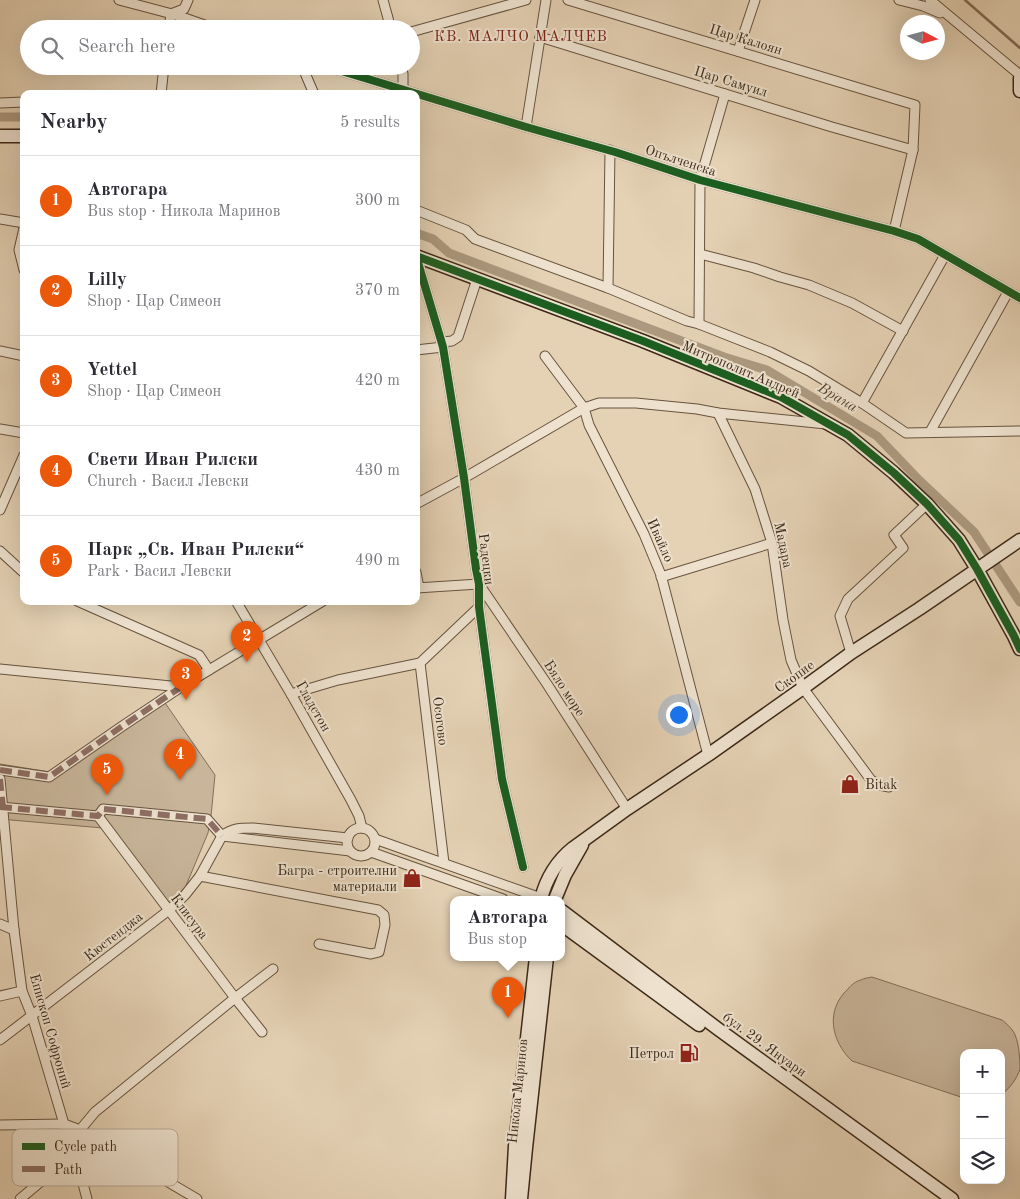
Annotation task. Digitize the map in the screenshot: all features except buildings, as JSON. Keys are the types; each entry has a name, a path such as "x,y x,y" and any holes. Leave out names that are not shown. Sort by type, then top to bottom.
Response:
{"street":[{"path":"119,0 189,20"},
{"path":"171,14 184,9 188,0"},
{"path":"383,0 388,20"},
{"path":"420,29 526,0"},
{"path":"526,127 546,0"},
{"name":"Цар Калоян","path":"568,0 916,105 913,150"},
{"path":"738,51 754,0"},
{"path":"899,0 923,6 948,16"},
{"path":"930,0 1020,76 1020,91"},
{"path":"170,20 171,14"},
{"name":"Цар Самуил","path":"540,37 913,150"},
{"path":"161,90 163,75"},
{"path":"306,75 312,90"},
{"name":"Опълченска","path":"356,75 406,90"},
{"path":"403,75 403,89"},
{"name":"Опълченска","path":"420,94 526,127 610,150 700,180 918,239 1020,298"},
{"path":"699,324 700,180 725,94"},
{"path":"0,103 20,102"},
{"path":"0,136 20,136"},
{"path":"608,288 610,150"},
{"path":"894,231 913,150"},
{"name":"Митрополит Андрей","path":"420,212 466,230 475,239 608,288 687,321 770,352 809,371 862,403 906,433 1020,431"},
{"path":"0,219 20,223"},
{"path":"700,254 754,268 809,286 852,303 903,331"},
{"path":"862,403 945,255"},
{"name":"Митрополит Андрей","path":"420,258 643,341 781,397 848,435 887,467 927,504 958,540 979,567 1020,649"},
{"name":"Радецки","path":"420,270 442,345 479,584 479,607 502,779 523,866"},
{"path":"420,349 442,345 458,337 477,279"},
{"path":"930,432 1008,292"},
{"path":"0,351 20,355"},
{"name":"Ивайло","path":"545,356 584,408 589,425 644,534 661,577 708,755"},
{"path":"420,502 584,408 600,403 697,409 718,413 832,425"},
{"name":"Мадара","path":"718,413 755,489 772,543 791,660 803,688 872,780 880,785 889,787"},
{"path":"0,429 20,432"},
{"path":"0,510 20,464"},
{"path":"851,654 840,616 848,599 903,548 894,535 927,504"},
{"name":"Скопие","path":"543,896 546,885 558,863 565,855 586,839 851,654 1020,540"},
{"path":"661,577 772,543"},
{"path":"0,551 20,569"},
{"path":"420,588 479,584"},
{"name":"Бяло море","path":"479,584 547,684 627,809"},
{"path":"95,605 200,656 209,670"},
{"name":"Гладстон","path":"238,605 354,805 362,828"},
{"path":"0,770 48,777 182,687 259,641 308,605"},
{"path":"291,694 355,676 420,663 479,607"},
{"name":"Осогово","path":"420,663 444,863"},
{"path":"0,670 182,687"},
{"name":"Епископ Софроний","path":"0,779 14,930 22,990 32,1016 66,1129"},
{"path":"2,807 98,816 102,810 207,819 222,836 350,851 358,856 371,852 374,848 375,839 370,831 362,828 352,832 347,844 350,851"},
{"name":"Клисура","path":"98,816 262,1032"},
{"path":"222,836 230,830 247,828 348,838"},
{"name":"Кюстенджа","path":"0,1040 169,910 185,895 200,876 222,836"},
{"path":"375,839 534,896"},
{"name":"Скопие","path":"556,896 565,875 586,839"},
{"path":"371,852 496,896"},
{"path":"200,876 378,910 384,915 385,925 378,952 371,954 318,944"},
{"name":"бул. 29. Януари","path":"565,913 725,1034 952,1199"},
{"path":"0,924 14,930"},
{"name":"бул. 29. Януари","path":"565,930 938,1199"},
{"name":"Никола Маринов","path":"512,1199 515,1146 536,961"},
{"name":"Никола Маринов","path":"522,1199 547,961"},
{"path":"81,1129 95,1112 273,969"},
{"path":"0,996 22,990"},
{"path":"0,1125 64,1124 77,1129"},
{"path":"20,1199 35,1186"},
{"name":"Епископ Софроний","path":"83,1186 87,1199"},
{"path":"175,1186 197,1199"}],"shaded area":[{"path":"161,697 215,775 208,833 185,888 162,907 103,828 0,819 0,764 50,772"},
{"path":"872,977 1002,1020 1013,1031 1019,1050 1020,1069 1012,1084 1005,1092 1005,1049 960,1049 960,1097 852,1061 839,1044 835,1035 834,1016 836,1006 841,997 857,981"}],"waterway":[{"path":"965,0 1020,48"},
{"name":"Врана","path":"0,117 20,117"},
{"name":"Врана","path":"420,234 433,239 449,253 724,357 767,370 877,436 919,480 974,532 1020,602"}],"marked path":[{"path":"0,770 49,777 181,687"},
{"path":"0,779 3,808"},
{"path":"0,807 98,816 103,809 207,819 222,836"}],"cycle path":[{"path":"355,75 404,90"},
{"path":"420,95 615,152 700,180 918,239 1020,298"},
{"path":"420,257 643,341 781,397 848,435 894,473 927,504 959,540 977,569 1020,649"},
{"path":"420,269 443,347 479,584 479,607 502,779 523,867"}],"place":[{"name":"Lilly","path":"247,662"},
{"name":"Yettel","path":"186,700"},
{"name":"Свети Иван Рилски","path":"180,780"},
{"name":"Bitak","path":"850,784"},
{"name":"Парк „Св. Иван Рилски“","path":"107,795"},
{"name":"Багра - строителни материали","path":"412,878"},
{"name":"Автогара","path":"508,1018"},
{"name":"Петрол","path":"689,1053"}],"district":[{"name":"КВ. МАЛЧО МАЛЧЕВ","path":"521,36"}]}
